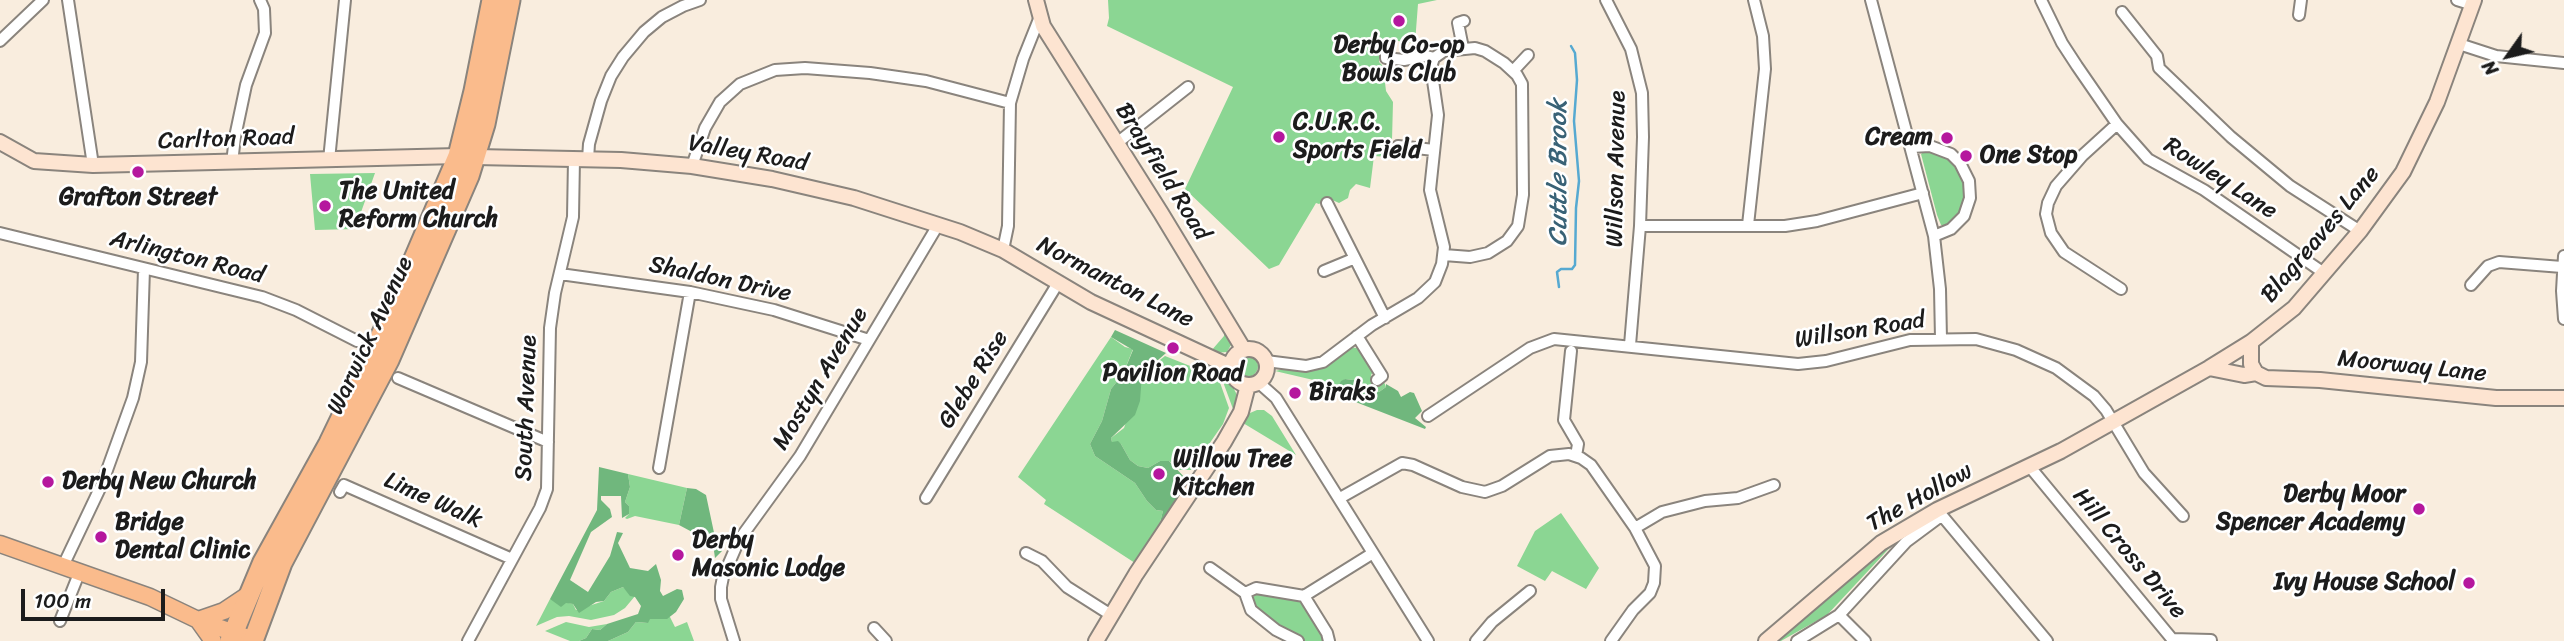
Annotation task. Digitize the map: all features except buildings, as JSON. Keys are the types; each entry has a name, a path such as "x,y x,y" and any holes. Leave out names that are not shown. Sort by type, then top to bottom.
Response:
{"highway":[{"name":"Warwick Avenue","path":"231,637 263,562 329,443 467,157 474,91 492,0"},
{"name":"Warwick Avenue","path":"255,641 282,563 389,360 467,157 500,56 510,0"},
{"path":"231,637 246,620 264,583 282,563"}],"main road":[{"path":"0,544 150,597 231,637 255,641"},
{"path":"198,620 224,611 248,595"},
{"path":"198,620 212,641"}],"street":[{"path":"0,41 44,0"},
{"path":"68,0 93,165"},
{"path":"232,163 246,85 265,33 265,16 260,0"},
{"path":"328,160 345,0"},
{"name":"South Avenue","path":"468,641 545,497 550,328 555,293 573,217 581,159 589,144 601,102 616,67 644,32 682,3 700,0"},
{"path":"1036,0 1039,19"},
{"name":"Willson Avenue","path":"1606,0 1631,48 1642,93 1640,226 1630,345"},
{"path":"1748,225 1765,69 1763,36 1754,0"},
{"path":"1871,0 1934,236 1940,289 1941,339"},
{"name":"Rowley Lane","path":"2041,0 2062,43 2117,124 2148,159 2204,190 2324,273"},
{"path":"2299,15 2301,0"},
{"path":"2457,0 2473,3"},
{"name":"Blagreaves Lane","path":"2113,422 2209,368 2250,342 2294,308 2388,196 2413,155 2438,102 2473,3"},
{"path":"2122,12 2157,56 2159,68 2231,137 2290,186 2360,231"},
{"name":"Normanton Lane","path":"1039,19 1010,103 1008,226 1003,250 1126,320 1231,367"},
{"name":"Brayfield Road","path":"1039,19 1244,350"},
{"path":"1463,48 1458,23 1464,21"},
{"path":"2459,44 2496,56 2564,63"},
{"path":"1429,641 1276,398 1253,384 1238,381 1231,367 1236,356 1244,350 1256,351 1266,361 1318,365 1429,289 1440,271 1444,255 1443,239 1430,190 1438,110 1431,67 1434,58 1444,51 1475,47 1513,71 1522,90 1524,170 1520,222 1511,237 1493,250 1470,257 1444,255"},
{"path":"1386,50 1385,58 1434,58"},
{"path":"1513,71 1528,55"},
{"path":"692,166 707,122 724,98 744,82 775,70 805,68 881,74 926,81 1010,103"},
{"path":"1117,143 1188,87"},
{"path":"2117,124 2089,149 2061,180 2053,192 2046,214 2051,233 2064,252 2121,289"},
{"name":"Carlton Road","path":"0,142 34,161 93,165 467,157"},
{"path":"1397,153 1398,146 1434,150"},
{"path":"1911,147 1930,146 1951,154 1960,163 1969,181 1970,198 1964,216 1951,229 1934,236"},
{"name":"Valley Road","path":"467,157 581,159 692,166 772,179 895,210 1003,250"},
{"path":"1640,226 1785,226 1817,221 1923,193"},
{"path":"1327,203 1385,318"},
{"name":"Mostyn Avenue","path":"734,641 721,599 723,577 734,552 750,523 800,456 938,225"},
{"name":"Arlington Road","path":"0,233 271,300 357,341"},
{"path":"1324,271 1353,259"},
{"path":"2471,285 2488,266 2499,262 2563,262 2564,319"},
{"path":"63,566 102,484 131,407 141,362 144,269"},
{"name":"Shaldon Drive","path":"560,274 690,292 774,310 869,340"},
{"name":"Glebe Rise","path":"926,498 1058,283"},
{"path":"659,468 690,292"},
{"path":"1357,337 1382,376 1377,380"},
{"name":"Willson Road","path":"1428,416 1522,352 1560,338 1798,364 1826,361 1910,340 1976,339 2049,365 2094,396 2144,473 2183,516"},
{"path":"2250,342 2251,364 2256,373"},
{"path":"1571,351 1564,420 1578,444 1576,456"},
{"path":"1096,641 1224,442 1253,384 1266,373 1266,361"},
{"name":"Moorway Lane","path":"2209,368 2244,375 2256,373 2266,378 2320,380 2496,398 2564,398"},
{"path":"398,377 548,442"},
{"name":"The Hollow","path":"1766,641 1881,543 2113,422"},
{"path":"1340,498 1402,463 1413,465 1462,487 1485,492 1502,486 1550,456 1576,456 1591,466 1654,560 1654,583 1650,593 1633,610 1611,641"},
{"name":"Hill Cross Drive","path":"2030,467 2172,639 2211,640"},
{"name":"Lime Walk","path":"340,492 344,485 512,559"},
{"path":"1635,528 1662,512 1704,501 1738,498 1774,485"},
{"path":"1797,641 1839,615 1906,542 1939,513 2047,641"},
{"path":"1026,553 1042,561 1068,587 1111,615"},
{"path":"1245,593 1256,589 1304,596 1373,553"},
{"path":"1210,568 1245,593 1251,610 1276,630 1298,641"},
{"path":"60,621 80,571"},
{"path":"1476,641 1492,622 1530,591"},
{"path":"1304,596 1327,633 1329,641"},
{"path":"1839,615 1865,641"},
{"path":"874,628 886,641"}],"green space":[{"name":"C.U.R.C. Sports Field","path":"1108,0 1437,0 1418,4 1415,43 1381,39 1379,62 1383,66 1386,91 1393,102 1392,140 1388,157 1374,156 1370,188 1356,184 1350,190 1348,198 1339,203 1328,198 1316,203 1279,265 1269,269 1185,189 1233,87 1107,26"},
{"path":"1926,150 1949,158 1964,182 1965,197 1961,211 1945,226 1941,225 1937,215 1921,154"},
{"path":"375,173 355,229 315,230 310,174"},
{"path":"1224,327 1231,345 1227,352 1211,351 1224,336"},
{"path":"1115,330 1166,353 1142,374 1140,401 1135,415 1111,438 1112,442 1118,441 1121,444 1130,460 1138,466 1148,468 1160,461 1169,461 1188,481 1159,526 1163,511 1156,510 1147,501 1135,483 1095,456 1090,444 1102,421 1111,389 1123,374 1133,350 1111,337"},
{"path":"1111,337 1133,349 1123,374 1111,389 1102,421 1090,444 1095,456 1135,483 1156,510 1163,511 1159,526 1135,563 1044,504 1046,500 1018,477"},
{"path":"1351,347 1361,349 1374,371 1371,375 1377,386 1384,382 1386,387 1379,392 1354,380 1345,379 1339,386 1275,371 1288,368 1307,372 1321,369"},
{"path":"1243,355 1251,355 1258,362 1258,370 1251,377 1243,377 1236,370 1236,362"},
{"path":"1165,356 1218,377 1229,408 1223,424 1191,470 1180,470 1169,461 1160,461 1148,468 1138,466 1130,460 1121,444 1112,442 1111,438 1124,428 1142,374"},
{"path":"1219,371 1231,383 1238,397 1229,427 1233,409"},
{"path":"1354,380 1379,392 1386,384 1398,391 1401,397 1410,392 1414,393 1422,411 1415,418 1425,429 1335,394 1341,381"},
{"path":"1264,410 1272,416 1296,455 1243,423 1250,413"},
{"path":"599,467 628,474 630,487 625,502 629,506 629,514 622,518 621,496 601,496 612,517 591,532 570,580 588,592 610,556 617,532 623,533 618,543 630,568 648,571 656,564 663,596 677,589 682,590 684,599 676,612 667,619 650,619 648,623 636,622 628,632 608,641 579,641 586,638 592,629 600,630 607,624 638,614 641,606 623,587 611,592 604,601 596,602 579,613 573,604 566,603 561,607 550,599 597,510"},
{"path":"628,474 687,488 679,525 635,516 625,518 629,514 629,506 625,502 630,487"},
{"path":"687,488 696,489 706,495 716,542 724,542 722,551 715,558 713,544 693,540 694,533 679,525"},
{"path":"1561,513 1599,568 1586,589 1552,571 1545,581 1517,566 1535,531"},
{"path":"1897,540 1827,615 1781,641 1773,641 1879,549"},
{"path":"623,587 635,596 625,608 614,615 591,620 557,617 536,626 550,599 573,604 576,610 604,601 611,592"},
{"path":"1258,593 1299,598 1326,641 1304,641 1278,627 1254,607 1252,598"},
{"path":"670,617 675,627 687,622 694,641 608,641 628,632 636,622 648,623 648,619"},
{"path":"566,622 589,627 607,624 600,630 592,629 586,638 579,641 570,641 545,631"}],"waterway":[{"name":"Cuttle Brook","path":"1559,287 1557,272 1561,269 1572,269 1575,265 1579,181 1574,121 1577,80 1575,53 1571,46"}],"place":[{"name":"Derby Co-op Bowls Club","path":"1399,21"},
{"name":"C.U.R.C. Sports Field","path":"1279,137"},
{"name":"Cream","path":"1947,138"},
{"name":"One Stop","path":"1966,156"},
{"name":"Grafton Street","path":"138,172"},
{"name":"The United Reform Church","path":"325,206"},
{"name":"Pavilion Road","path":"1173,348"},
{"name":"Biraks","path":"1295,393"},
{"name":"Willow Tree Kitchen","path":"1159,474"},
{"name":"Derby New Church","path":"48,482"},
{"name":"Derby Moor Spencer Academy","path":"2419,509"},
{"name":"Bridge Dental Clinic","path":"101,537"},
{"name":"Derby Masonic Lodge","path":"678,555"},
{"name":"Ivy House School","path":"2469,583"}]}
